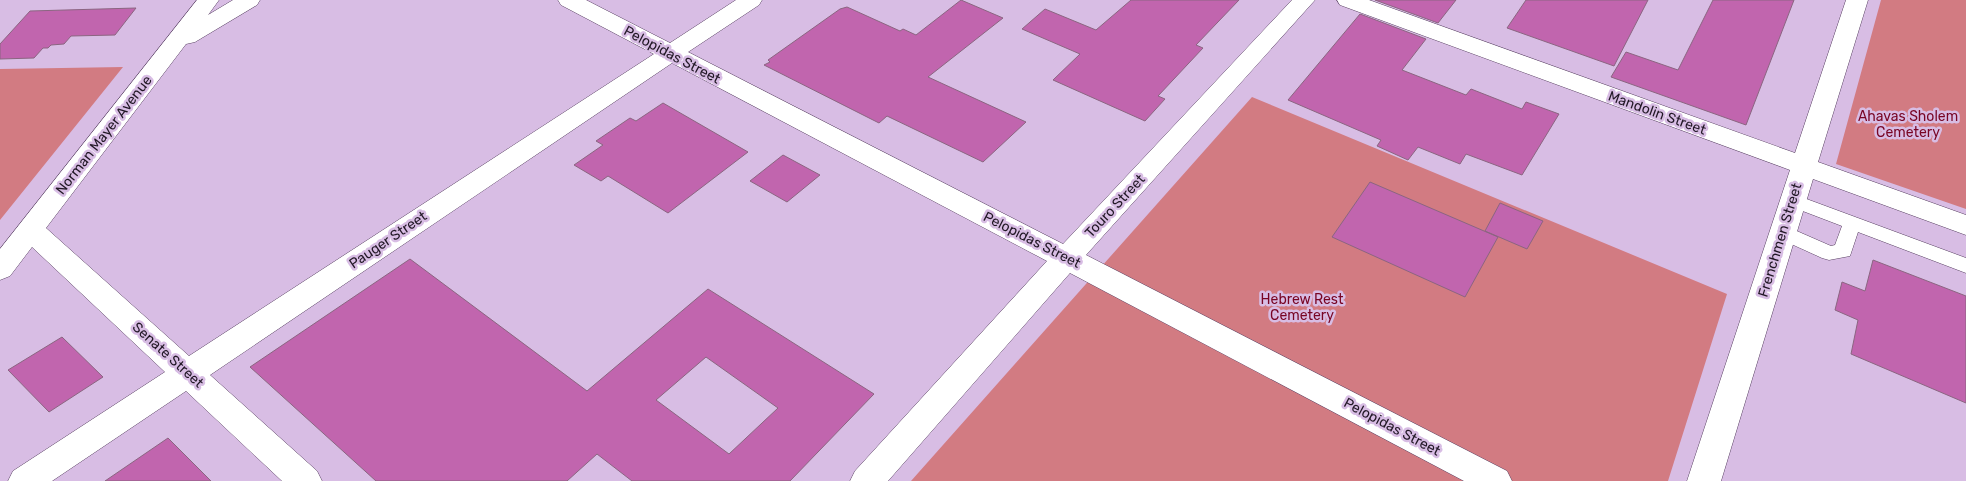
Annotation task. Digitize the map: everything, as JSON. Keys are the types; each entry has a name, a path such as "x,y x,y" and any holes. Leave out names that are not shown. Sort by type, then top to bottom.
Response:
{"street":[{"name":"Norman Mayer Avenue","path":"0,269 208,0"},
{"path":"177,42 248,0"},
{"name":"Pelopidas Street","path":"568,0 1496,481"},
{"name":"Pauger Street","path":"25,481 751,0"},
{"name":"Touro Street","path":"867,481 1067,258 1304,0"},
{"name":"Mandolin Street","path":"1348,0 1966,225"},
{"name":"Frenchmen Street","path":"1704,481 1857,0"},
{"name":"Senate Street","path":"30,230 305,481"}],"lane":[{"path":"1793,200 1966,266"},
{"path":"1783,232 1829,253 1843,251 1852,222"}],"green space":[{"name":"Ahavas Sholem Cemetery","path":"1881,0 1966,0 1966,209 1836,164"},
{"path":"123,67 0,220 0,69"},
{"name":"Hebrew Rest Cemetery","path":"1252,97 1727,294 1668,481 911,481"}],"building":[{"path":"961,0 1003,18 928,77 1026,122 983,162 887,116 879,123 764,65 770,62 768,60 840,9 847,7 900,31 903,29 916,35"},
{"path":"1131,0 1239,0 1196,45 1203,48 1158,96 1165,99 1145,121 1053,80 1080,54 1022,29 1045,9 1096,30"},
{"path":"1375,0 1456,0 1438,23"},
{"path":"1526,0 1648,0 1614,66 1507,28"},
{"path":"1713,0 1794,0 1746,125 1611,77 1626,52 1678,70"},
{"path":"136,8 115,35 71,36 64,44 43,48 34,58 0,59 0,44 30,11"},
{"path":"1360,14 1426,39 1402,70 1466,95 1471,89 1522,109 1526,102 1559,114 1522,175 1466,154 1460,164 1418,147 1408,160 1377,146 1381,140 1288,100"},
{"path":"663,103 748,152 668,213 608,176 601,181 574,165 603,145 596,141 630,118 636,121"},
{"path":"783,155 820,175 787,202 750,181"},
{"path":"1370,182 1498,237 1465,297 1332,237"},
{"path":"1500,203 1543,221 1527,249 1485,231"},
{"path":"410,259 587,391 708,289 874,394 790,481 632,481 597,454 567,481 376,481 250,367","holes":["706,357 778,408 729,454 656,400"]},
{"path":"1873,260 1966,296 1966,403 1851,354 1858,320 1835,310 1842,282 1865,291"},
{"path":"62,337 103,377 49,412 8,370"},
{"path":"168,438 211,481 105,481"}]}
